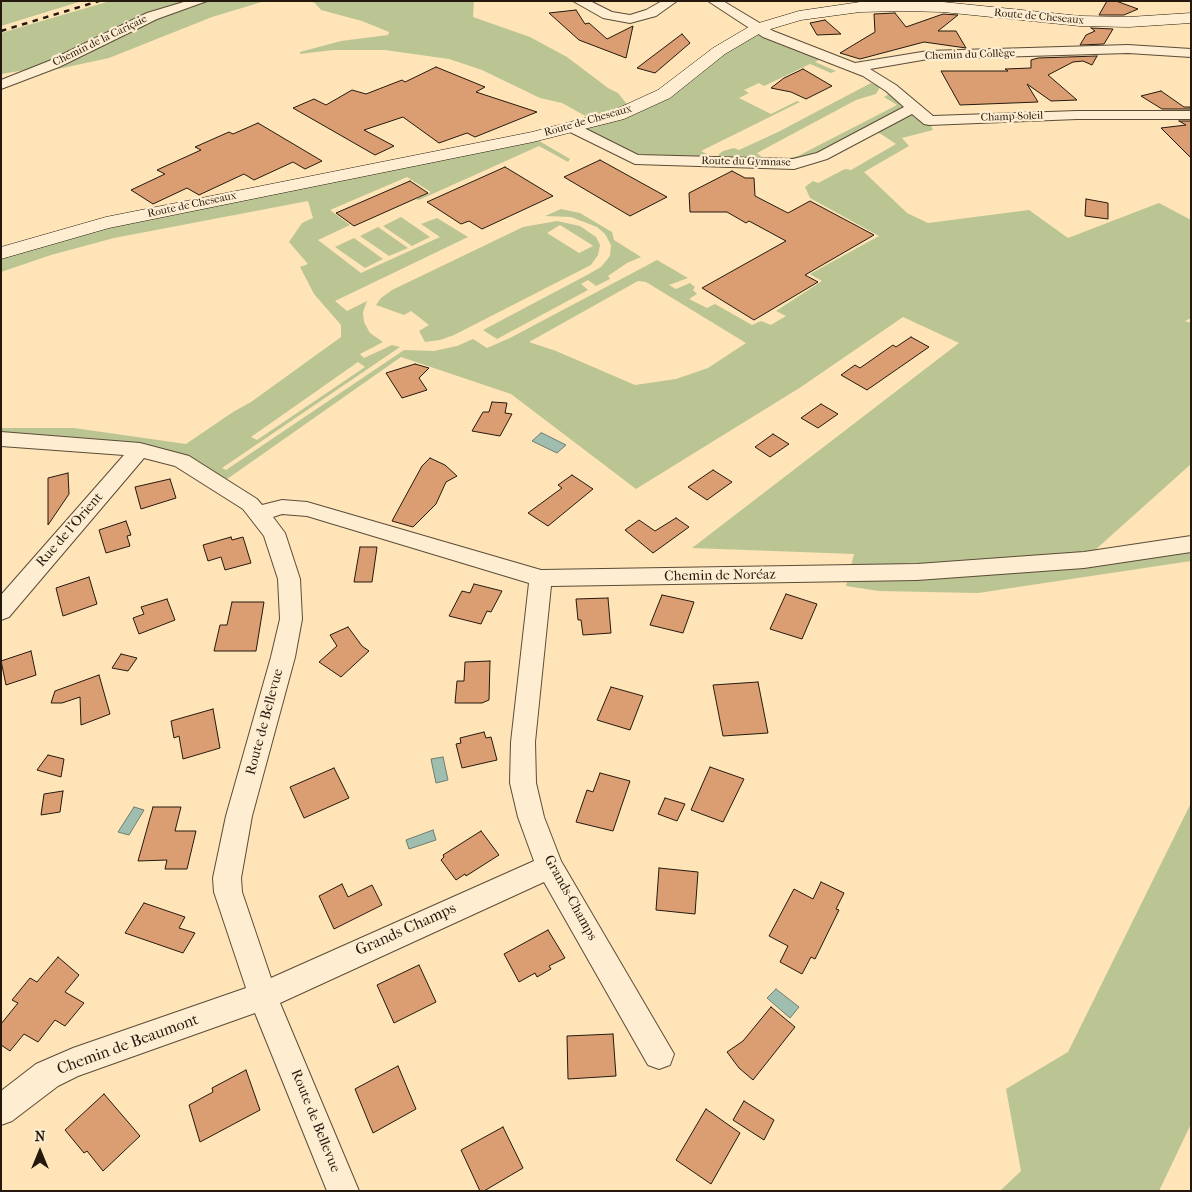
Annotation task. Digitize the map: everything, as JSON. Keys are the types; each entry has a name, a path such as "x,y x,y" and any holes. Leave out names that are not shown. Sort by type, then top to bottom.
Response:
{"street":[{"name":"Chemin de la Cariçaie","path":"1,84 54,64 152,16 201,1"},
{"path":"579,1 608,15 630,19 651,13 671,1"},
{"path":"714,1 758,28 852,68"},
{"name":"Route de Cheseaux","path":"1,253 114,221 573,128 618,115 650,102 719,51 758,28 816,12 883,6 942,8 1080,21 1129,22 1191,18"},
{"path":"737,41 734,24 739,16"},
{"name":"Chemin du Collège","path":"852,68 928,55 1128,49 1191,53"},
{"name":"Champ-Soleil","path":"852,68 868,73 914,107 928,121 1077,115 1191,115"},
{"name":"Route du Gymnase","path":"573,128 635,159 794,164 822,156 914,107"},
{"name":"Route de Bellevue","path":"1,439 140,450 160,454 195,468 239,496 259,513 274,532 283,556 290,587 291,619 239,816 227,878 228,892 263,996 343,1191"},
{"name":"Rue de l'Orient","path":"1,611 140,450"},
{"name":"Chemin de Noréaz","path":"259,513 282,507 308,509 540,578 917,572 1084,560 1191,544"},
{"name":"Grands-Champs","path":"540,578 523,742 523,783 531,818 550,866 659,1054"},
{"name":"Grands Champs","path":"263,996 550,866"},
{"name":"Chemin de Beaumont","path":"1,1110 47,1076 73,1063 263,996"}],"green space":[{"path":"1,1 82,1 1,26"},
{"path":"110,1 265,1 212,17 109,58 58,69 32,69 1,74 1,33"},
{"path":"309,1 474,1 473,17 530,37 567,57 608,88 618,93 626,103 635,109 758,28 825,57 815,62 836,71 831,73 810,64 764,86 759,83 744,90 749,93 739,98 771,114 797,101 800,102 701,151 707,154 705,157 635,159 582,132 589,118 562,103 540,98 482,70 449,59 385,50 333,50 300,54 300,52 341,41 388,35 389,32 362,21 321,10 315,3"},
{"path":"871,83 880,87 876,94 856,100 757,153 763,158 725,161 718,155 723,151 734,148 739,150 778,132"},
{"path":"894,91 929,121 933,130 902,138 909,146 864,172 907,213 928,223 1029,210 1068,238 1159,203 1191,220 1191,318 1185,321 1191,323 1191,464 1085,559 1191,544 1191,561 978,593 879,591 846,586 854,554 692,548 959,343 903,317 801,387 636,489 511,394 401,357 220,484 182,461 1,439 1,428 74,428 186,444 251,402 341,337 341,325 314,294 300,267 308,264 289,242 302,223 313,218 308,201 114,238 51,255 1,272 1,253 30,244 534,138 570,159 568,162 539,146 419,200 416,199 431,192 407,177 330,210 350,225 318,240 361,273 440,237 421,224 437,218 468,237 335,301 347,311 367,301 363,312 364,322 370,333 383,342 360,354 364,358 392,345 400,347 222,468 226,470 404,350 434,351 457,346 473,339 487,348 510,338 657,260 688,278 669,285 676,289 690,283 695,287 693,290 697,294 689,299 707,308 715,304 752,325 761,321 771,325 786,316 776,311 822,281 810,274 879,236 810,198 805,187 813,181 818,183 845,169 851,170 896,144 881,134 869,130 809,161 784,159 798,156 897,105 884,97","holes":["638,281 646,282 746,343 708,368 676,379 635,385 556,351 529,342","358,362 365,367 257,440 251,437"]},
{"path":"561,209 580,213 612,232 614,240 641,257 627,263 608,276 610,279 596,286 588,280 581,284 588,290 497,339 483,330 601,267 610,256 611,245 605,234 597,227 571,217 545,216"},
{"path":"401,217 430,237 412,246 383,226"},
{"path":"557,221 580,226 596,237 600,245 598,255 591,265 454,335 440,340 425,342 419,331 429,325 411,311 404,315 376,305 381,298 392,290 523,227","holes":["560,225 593,246 579,253 547,233"]},
{"path":"378,227 408,248 389,256 360,236"},
{"path":"354,238 383,259 365,268 335,247"},
{"path":"1191,803 1191,1124 1159,1191 1000,1191 1021,1171 1006,1089 1068,1052"}],"shaded area":[{"path":"541,433 566,445 557,453 532,441"},
{"path":"443,757 448,780 436,783 431,759"},
{"path":"134,807 144,810 129,835 118,832"},
{"path":"433,830 436,840 409,849 406,840"},
{"path":"776,989 799,1007 790,1018 767,998"}],"building":[{"path":"1107,1 1116,1 1138,9 1124,15 1099,15"},
{"path":"576,10 585,24 589,23 607,39 633,26 626,58 579,40 549,13"},
{"path":"895,13 906,27 943,14 958,15 938,31 956,31 966,48 924,42 860,59 840,53 875,32 874,14"},
{"path":"825,20 841,34 817,35 810,23"},
{"path":"1091,28 1113,29 1104,44 1080,45 1086,35 1095,31"},
{"path":"682,34 690,43 655,73 637,68"},
{"path":"1097,56 1092,65 1083,61 1073,62 1048,75 1077,100 1051,101 1027,84 1038,102 960,105 941,71 1008,71 1005,69 1031,68 1031,60 1038,58"},
{"path":"436,67 485,87 476,92 537,112 475,137 467,133 439,143 403,117 364,130 394,146 375,155 293,108 314,99 326,105 352,90 366,94 402,80 405,82"},
{"path":"803,69 832,86 806,99 791,92 771,88 784,78"},
{"path":"1161,91 1184,107 1191,107 1191,109 1162,109 1141,96"},
{"path":"1179,121 1191,121 1191,158 1161,128 1186,125"},
{"path":"258,123 322,161 305,169 293,162 254,180 244,174 199,195 187,188 153,204 131,190 165,174 157,170 201,150 195,147 229,132 233,134"},
{"path":"600,160 667,197 630,216 564,177"},
{"path":"505,167 553,196 482,229 469,221 461,224 427,202"},
{"path":"732,171 745,178 754,178 755,196 788,213 810,201 874,235 805,275 818,282 754,320 702,288 786,241 749,221 746,223 727,212 690,212 689,193"},
{"path":"410,181 428,193 354,226 336,213"},
{"path":"1086,199 1108,203 1108,219 1085,216"},
{"path":"911,337 929,347 867,390 841,375 855,365 860,368 893,345 896,347"},
{"path":"415,364 429,368 419,378 427,390 402,398 386,373"},
{"path":"492,402 507,403 505,413 512,414 500,436 472,431 483,412 489,412"},
{"path":"821,404 838,414 818,428 801,418"},
{"path":"773,434 789,444 770,457 755,447"},
{"path":"430,458 445,465 457,476 446,482 436,504 413,527 392,521 422,466"},
{"path":"713,470 732,482 707,500 688,487"},
{"path":"68,473 69,494 48,525 48,478"},
{"path":"572,475 593,489 548,526 528,513 562,488 558,485"},
{"path":"170,479 176,498 141,509 135,487"},
{"path":"676,518 689,527 653,553 625,530 639,520 655,531"},
{"path":"126,521 131,535 127,536 130,546 106,553 99,530"},
{"path":"231,537 232,540 243,537 251,563 225,570 221,557 208,561 203,545"},
{"path":"360,547 377,547 372,582 354,582"},
{"path":"89,577 97,604 63,616 56,588"},
{"path":"474,584 502,591 491,612 487,611 481,624 449,616 462,591 470,593"},
{"path":"786,594 817,604 802,639 770,629"},
{"path":"662,595 694,602 683,633 650,625"},
{"path":"608,598 611,633 583,635 581,620 578,620 576,599"},
{"path":"167,599 175,620 139,634 133,618 144,614 141,607"},
{"path":"232,602 264,602 256,651 214,651 220,625 227,625"},
{"path":"348,627 362,646 369,651 341,677 319,662 337,646 330,635"},
{"path":"31,651 36,675 6,685 1,661"},
{"path":"121,654 137,658 128,671 112,668"},
{"path":"490,661 489,700 482,703 455,703 457,681 464,681 465,662"},
{"path":"99,675 110,714 81,725 80,697 62,703 51,703 55,691"},
{"path":"758,682 768,733 723,736 713,685"},
{"path":"611,687 643,696 630,730 597,720"},
{"path":"213,709 220,748 183,759 179,736 174,738 171,721"},
{"path":"484,732 486,738 491,737 497,760 462,768 456,744 461,743 460,738"},
{"path":"48,755 64,759 61,777 37,770"},
{"path":"710,767 744,779 723,822 691,810"},
{"path":"334,768 349,798 304,818 290,787"},
{"path":"600,773 630,781 613,831 576,822 587,790 593,792"},
{"path":"63,791 60,812 41,815 44,794"},
{"path":"665,798 685,804 677,821 658,814"},
{"path":"153,807 181,807 175,831 196,831 187,869 165,869 167,860 138,861"},
{"path":"481,831 499,855 466,876 465,874 456,880 441,860 444,857 443,855"},
{"path":"659,868 698,872 695,914 656,910"},
{"path":"821,882 844,893 836,909 839,910 815,959 811,957 802,974 780,962 788,946 769,936 794,889 813,899"},
{"path":"342,884 348,897 372,885 382,905 334,929 319,896"},
{"path":"144,903 185,917 179,928 195,933 183,953 125,933"},
{"path":"548,930 565,958 549,966 551,969 537,977 535,973 519,982 504,954"},
{"path":"58,957 79,975 65,992 84,1003 65,1026 55,1020 38,1042 24,1034 10,1051 1,1045 1,1024 18,1003 12,1000 30,978 37,982"},
{"path":"419,965 436,1002 394,1023 377,985"},
{"path":"771,1007 795,1027 753,1080 739,1068 727,1052 743,1041"},
{"path":"613,1034 616,1076 568,1079 567,1036"},
{"path":"398,1066 416,1109 373,1133 355,1089"},
{"path":"246,1070 260,1110 200,1142 189,1105 213,1092 212,1088"},
{"path":"104,1094 140,1136 103,1171 87,1151 84,1153 65,1130"},
{"path":"744,1101 774,1120 764,1140 733,1120"},
{"path":"706,1109 740,1133 711,1184 676,1160"},
{"path":"503,1127 523,1168 484,1191 480,1191 461,1150"}],"railway":[{"path":"1,31 99,1"}]}
